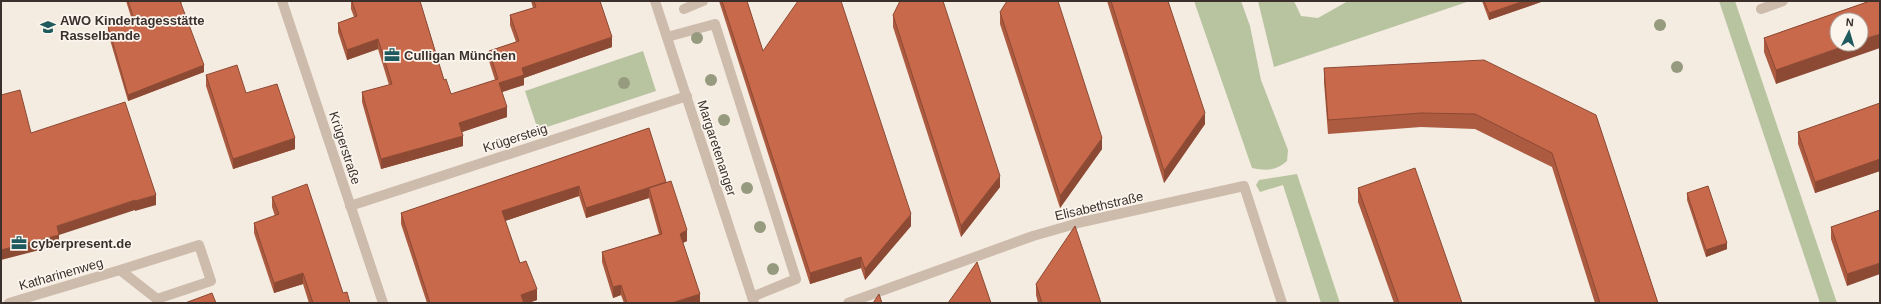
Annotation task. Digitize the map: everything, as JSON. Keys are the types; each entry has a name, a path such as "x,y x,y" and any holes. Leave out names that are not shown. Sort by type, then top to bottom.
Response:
{"street":[{"name":"Krügerstraße","path":"282,1 383,303"},
{"name":"Margaretenanger","path":"655,1 753,300"},
{"path":"684,8 703,1"},
{"path":"1761,9 1783,1"},
{"path":"667,37 715,24 796,279 753,300"},
{"name":"Krügersteig","path":"350,206 687,96"},
{"name":"Elisabethstraße","path":"848,303 1033,236 1082,222 1244,186 1282,303"},
{"name":"Katharinenweg","path":"9,303 199,245 211,281 157,299 120,270"}],"green space":[{"path":"1194,1 1241,1 1250,26 1261,80 1288,150 1287,161 1279,167 1267,170 1252,168"},
{"path":"1258,1 1294,1 1301,16 1318,18 1348,1 1470,1 1274,67"},
{"path":"1719,1 1735,1 1837,303 1820,303"},
{"path":"643,51 656,91 538,130 525,91"},
{"path":"1297,174 1340,303 1321,303 1283,185 1260,192 1256,185 1259,180"}],"building":[{"path":"128,1 180,1 204,65 128,95 108,26 134,19"},
{"path":"352,1 420,1 444,80 446,79 451,94 498,79 489,51 519,41 510,15 536,7 534,1 600,1 612,37 522,68 524,75 499,83 507,107 459,123 463,136 381,159 362,92 392,84 378,39 347,50 338,23 357,16"},
{"path":"722,1 747,1 763,51 798,1 841,1 911,214 865,269 861,257 810,273"},
{"path":"900,1 943,1 1000,176 961,226 893,15"},
{"path":"1007,1 1058,1 1102,138 1060,196 1000,12"},
{"path":"1111,1 1168,1 1205,113 1164,171"},
{"path":"1484,1 1524,1 1489,13"},
{"path":"1870,1 1880,1 1880,34 1869,37 1869,12 1838,12"},
{"path":"1829,15 1829,51 1776,70 1764,38"},
{"path":"1484,60 1596,115 1658,303 1600,303 1552,153 1475,114 1421,113 1328,120 1324,68"},
{"path":"237,65 246,93 277,84 295,138 233,159 206,75"},
{"path":"20,90 31,133 125,102 156,195 135,200 57,226 59,235 1,250 1,95"},
{"path":"1880,103 1880,159 1815,182 1798,132"},
{"path":"649,128 666,182 586,208 579,186 502,211 520,263 526,261 537,289 521,295 524,303 430,303 401,213"},
{"path":"1415,168 1462,303 1399,303 1358,188"},
{"path":"671,181 687,230 680,234 700,294 672,303 627,303 621,285 613,287 602,252 662,234 649,188"},
{"path":"307,184 343,293 347,292 350,303 313,303 303,273 274,283 254,223 279,214 272,197"},
{"path":"1708,186 1727,243 1706,250 1687,193"},
{"path":"1880,210 1880,263 1847,274 1831,227"},
{"path":"1075,226 1101,303 1042,303 1036,284"},
{"path":"977,262 991,303 948,303"},
{"path":"212,293 216,303 185,303"},
{"path":"879,294 882,303 873,303"}],"place":[{"name":"AWO Kindertagesstätte Rasselbande","path":"48,27"},
{"name":"Culligan München","path":"392,55"},
{"name":"cyberpresent.de","path":"19,243"}]}
